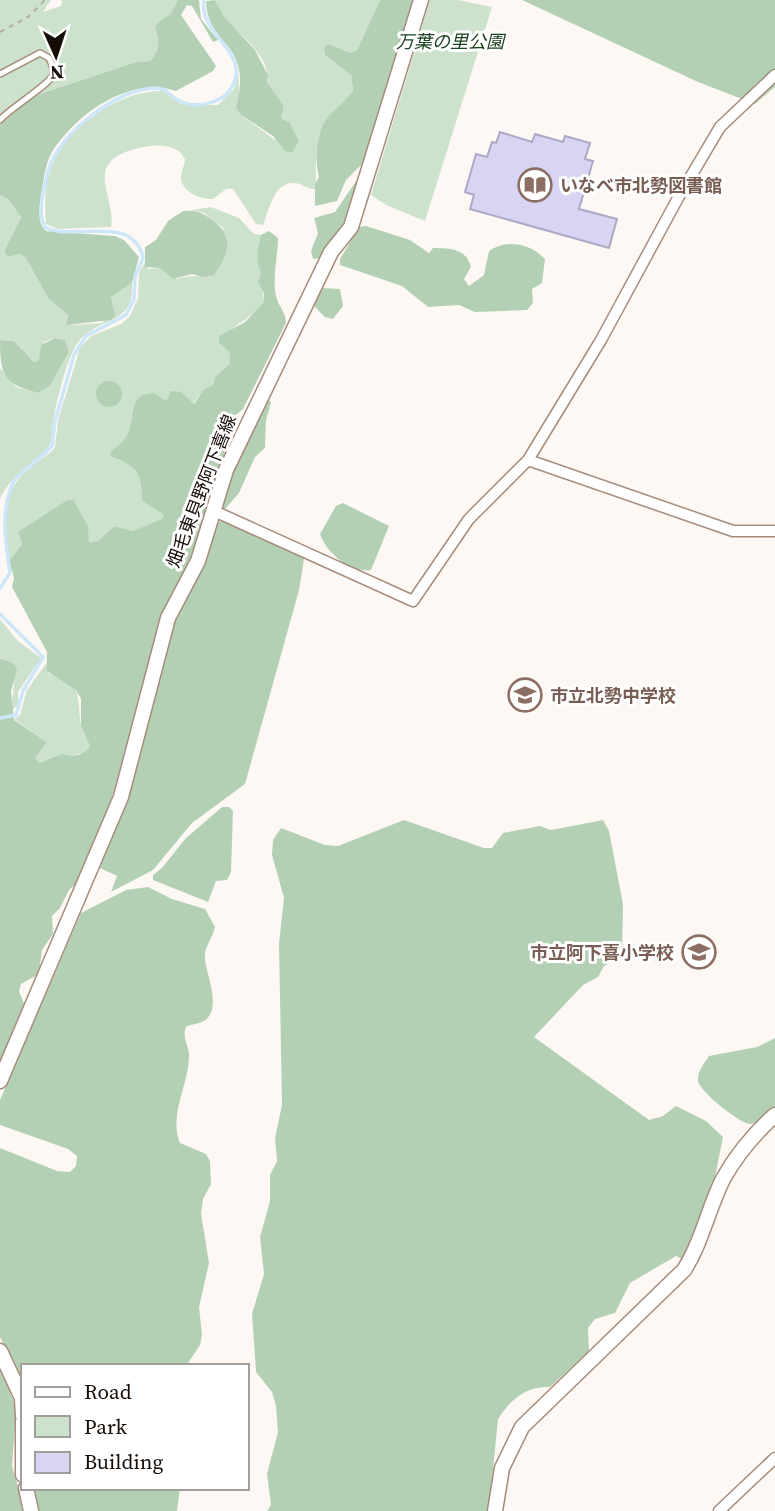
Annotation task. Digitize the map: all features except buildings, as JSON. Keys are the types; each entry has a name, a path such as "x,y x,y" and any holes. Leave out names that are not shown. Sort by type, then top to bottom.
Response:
{"main road":[{"name":"畑毛東貝野阿下喜線","path":"0,1081 121,797 168,618 198,561 226,470 331,252 351,227 421,0"},
{"path":"495,1511 502,1468 522,1427 684,1270 723,1180 736,1159 775,1115"},
{"path":"0,1351 21,1396"},
{"path":"27,1490 32,1511"}],"street":[{"path":"214,510 413,601 469,519 528,460 601,340 720,127 775,75"},
{"path":"528,460 733,531 775,531"},
{"path":"719,1511 775,1458"}],"lane":[{"path":"0,74 40,53 49,58 53,68 49,80 24,97 0,120"}],"path":[{"path":"0,32 28,17 45,0"}],"green space":[{"path":"0,0 51,0 43,12 61,6 62,0 178,0 170,16 155,26 158,45 150,61 136,62 34,96 0,125"},
{"path":"178,0 199,0 201,19 218,40 213,42 192,6 187,5 181,15 216,66 213,71 176,91 141,89 106,101 75,124 52,152 48,162 39,214 46,231 115,236 124,240 139,257 132,283 111,297 115,315 111,320 66,325 68,315 48,298 26,258 20,254 7,257 4,251 21,217 9,200 0,195 0,125 34,96 136,62 150,61 158,45 155,26 170,15"},
{"path":"215,0 380,0 357,50 350,53 324,48 325,55 351,75 353,90 323,125 317,154 317,189 295,183 282,187 273,198 263,225 256,224 233,189 226,189 213,199 188,191 181,177 185,159 179,151 152,146 119,155 109,163 105,182 112,216 111,227 58,229 46,224 46,189 56,156 88,120 132,96 163,91 181,104 218,105 234,89 238,72 241,115 275,140 299,141 290,123 281,118 284,106 267,82 264,63 252,45 221,12"},
{"path":"215,0 223,15 255,50 268,75 267,82 284,106 281,118 290,123 299,141 292,152 285,151 273,136 241,115 236,108 240,86 239,69 235,57 208,16 206,1"},
{"path":"380,0 415,0 364,162 346,180 337,201 315,206 321,131 327,118 353,90 351,75 325,55 324,48 328,44 350,53 357,50"},
{"name":"万葉の里公園","path":"430,0 458,0 492,7 425,221 386,205 371,195"},
{"path":"522,0 775,0 775,87 755,104 698,82"},
{"path":"361,174 346,221 323,258 313,259 311,251 318,233 314,218 335,212"},
{"path":"0,195 9,200 21,217 4,251 7,257 20,254 26,258 48,298 68,315 66,323 102,323 114,309 111,297 132,283 128,307 122,314 87,333 79,341 66,368 59,392 50,444 40,457 12,481 0,499 0,368 16,387 38,393 50,386 69,352 65,340 55,338 44,342 39,360 34,362 14,341 0,340"},
{"path":"211,207 239,218 254,234 261,235 259,244 264,302 219,343 229,352 230,363 215,377 213,385 204,389 193,404 166,401 133,408 130,433 110,456 132,467 141,483 142,501 164,515 162,520 133,531 114,526 98,541 88,542 88,526 74,500 67,500 19,532 22,544 9,561 4,532 5,507 14,485 23,474 55,447 58,420 80,348 91,336 121,324 130,316 138,298 139,272 145,262 148,269 160,268 177,279 213,275 224,255 223,228 204,213 191,210"},
{"path":"183,211 206,216 221,227 225,234 226,254 214,275 202,277 192,274 173,279 160,268 145,267 145,247 156,240 168,221"},
{"path":"366,226 410,240 429,253 433,248 451,249 461,253 471,267 464,279 469,286 484,275 489,251 510,244 525,246 545,259 542,283 532,289 533,303 527,310 475,312 459,305 428,307 402,286 340,265 340,259 359,227"},
{"path":"269,231 278,238 275,288 286,323 243,409 228,422 229,440 191,558 160,625 103,829 82,879 69,890 60,908 52,916 53,934 42,950 39,974 21,984 19,991 25,1006 0,1066 0,658 13,663 17,670 11,691 14,720 47,742 35,758 40,763 62,754 81,754 90,746 81,726 81,699 76,690 47,671 47,652 12,587 14,578 9,561 22,544 18,532 67,500 74,500 88,526 89,542 98,541 114,526 133,531 162,519 164,515 142,501 141,483 136,472 132,467 110,456 111,451 127,436 134,407 142,395 154,393 166,401 171,391 181,392 194,404 204,389 213,385 215,377 230,363 229,352 219,343 219,336 245,322 264,302 264,293 258,282 261,272 258,254 261,235"},
{"path":"322,288 340,289 343,306 333,319 325,317 312,304"},
{"path":"55,338 65,340 69,352 50,386 38,393 18,386 6,377 1,362 0,340 14,341 34,362 39,360 41,345"},
{"path":"109,381 118,385 122,394 118,403 109,407 100,403 96,394 100,385"},
{"path":"267,396 271,403 266,420 265,448 255,457 239,493 224,510 221,502"},
{"path":"343,503 389,526 371,570 347,565 333,555 320,534 336,506"},
{"path":"225,521 300,553 304,559 299,590 245,784 192,823 153,870 111,892 117,876 100,868 127,797 174,619 216,522"},
{"path":"0,619 18,641 41,658 18,692 18,704 11,712 14,683 3,659 0,658"},
{"path":"47,662 49,674 68,680 77,692 81,725 90,746 86,752 40,763 35,758 47,742 14,719 20,715 27,690"},
{"path":"222,807 229,807 233,811 231,872 227,880 216,881 208,902 153,880 153,875 185,839"},
{"path":"404,820 484,848 492,848 503,833 540,826 551,830 603,820 609,831 623,904 622,958 604,966 598,977 583,985 534,1037 649,1120 663,1116 676,1106 706,1121 723,1137 713,1187 682,1259 676,1256 630,1283 615,1313 595,1319 588,1328 589,1351 550,1387 526,1391 520,1395 498,1419 489,1511 267,1511 271,1505 267,1474 278,1432 272,1392 256,1372 252,1314 264,1274 260,1237 270,1201 270,1175 277,1161 275,1138 282,1105 279,943 284,898 272,855 273,840 281,828 325,845 338,846"},
{"path":"148,887 172,899 205,909 215,927 205,954 212,992 212,1010 202,1022 186,1027 188,1065 176,1121 180,1143 206,1154 210,1161 211,1184 203,1199 201,1213 209,1263 199,1307 202,1335 200,1345 187,1364 21,1364 21,1379 0,1337 0,1148 57,1171 70,1172 76,1166 77,1156 68,1149 0,1125 0,1100 81,913 126,890"},
{"path":"775,1038 775,1107 752,1124 739,1120 700,1086 698,1081 701,1068 709,1056 757,1047"},
{"path":"0,1366 16,1408 12,1466 25,1511 0,1511"},
{"path":"33,1490 180,1490 177,1511 38,1511"}],"waterway":[{"path":"0,588 10,573 5,524 10,489 15,479 52,446 55,421 74,355 86,336 126,315 134,299 135,276 143,258 137,244 128,236 115,232 71,232 46,228 42,216 42,202 52,161 73,131 105,106 139,90 158,88 176,99 197,105 220,99 230,90 236,77 236,65 209,24 204,13 204,0"},
{"path":"0,614 43,657 23,691 16,715 0,718"}],"place":[{"name":"いなべ市北勢図書館","path":"535,185"},
{"name":"市立北勢中学校","path":"525,695"},
{"name":"市立阿下喜小学校","path":"699,952"}]}
